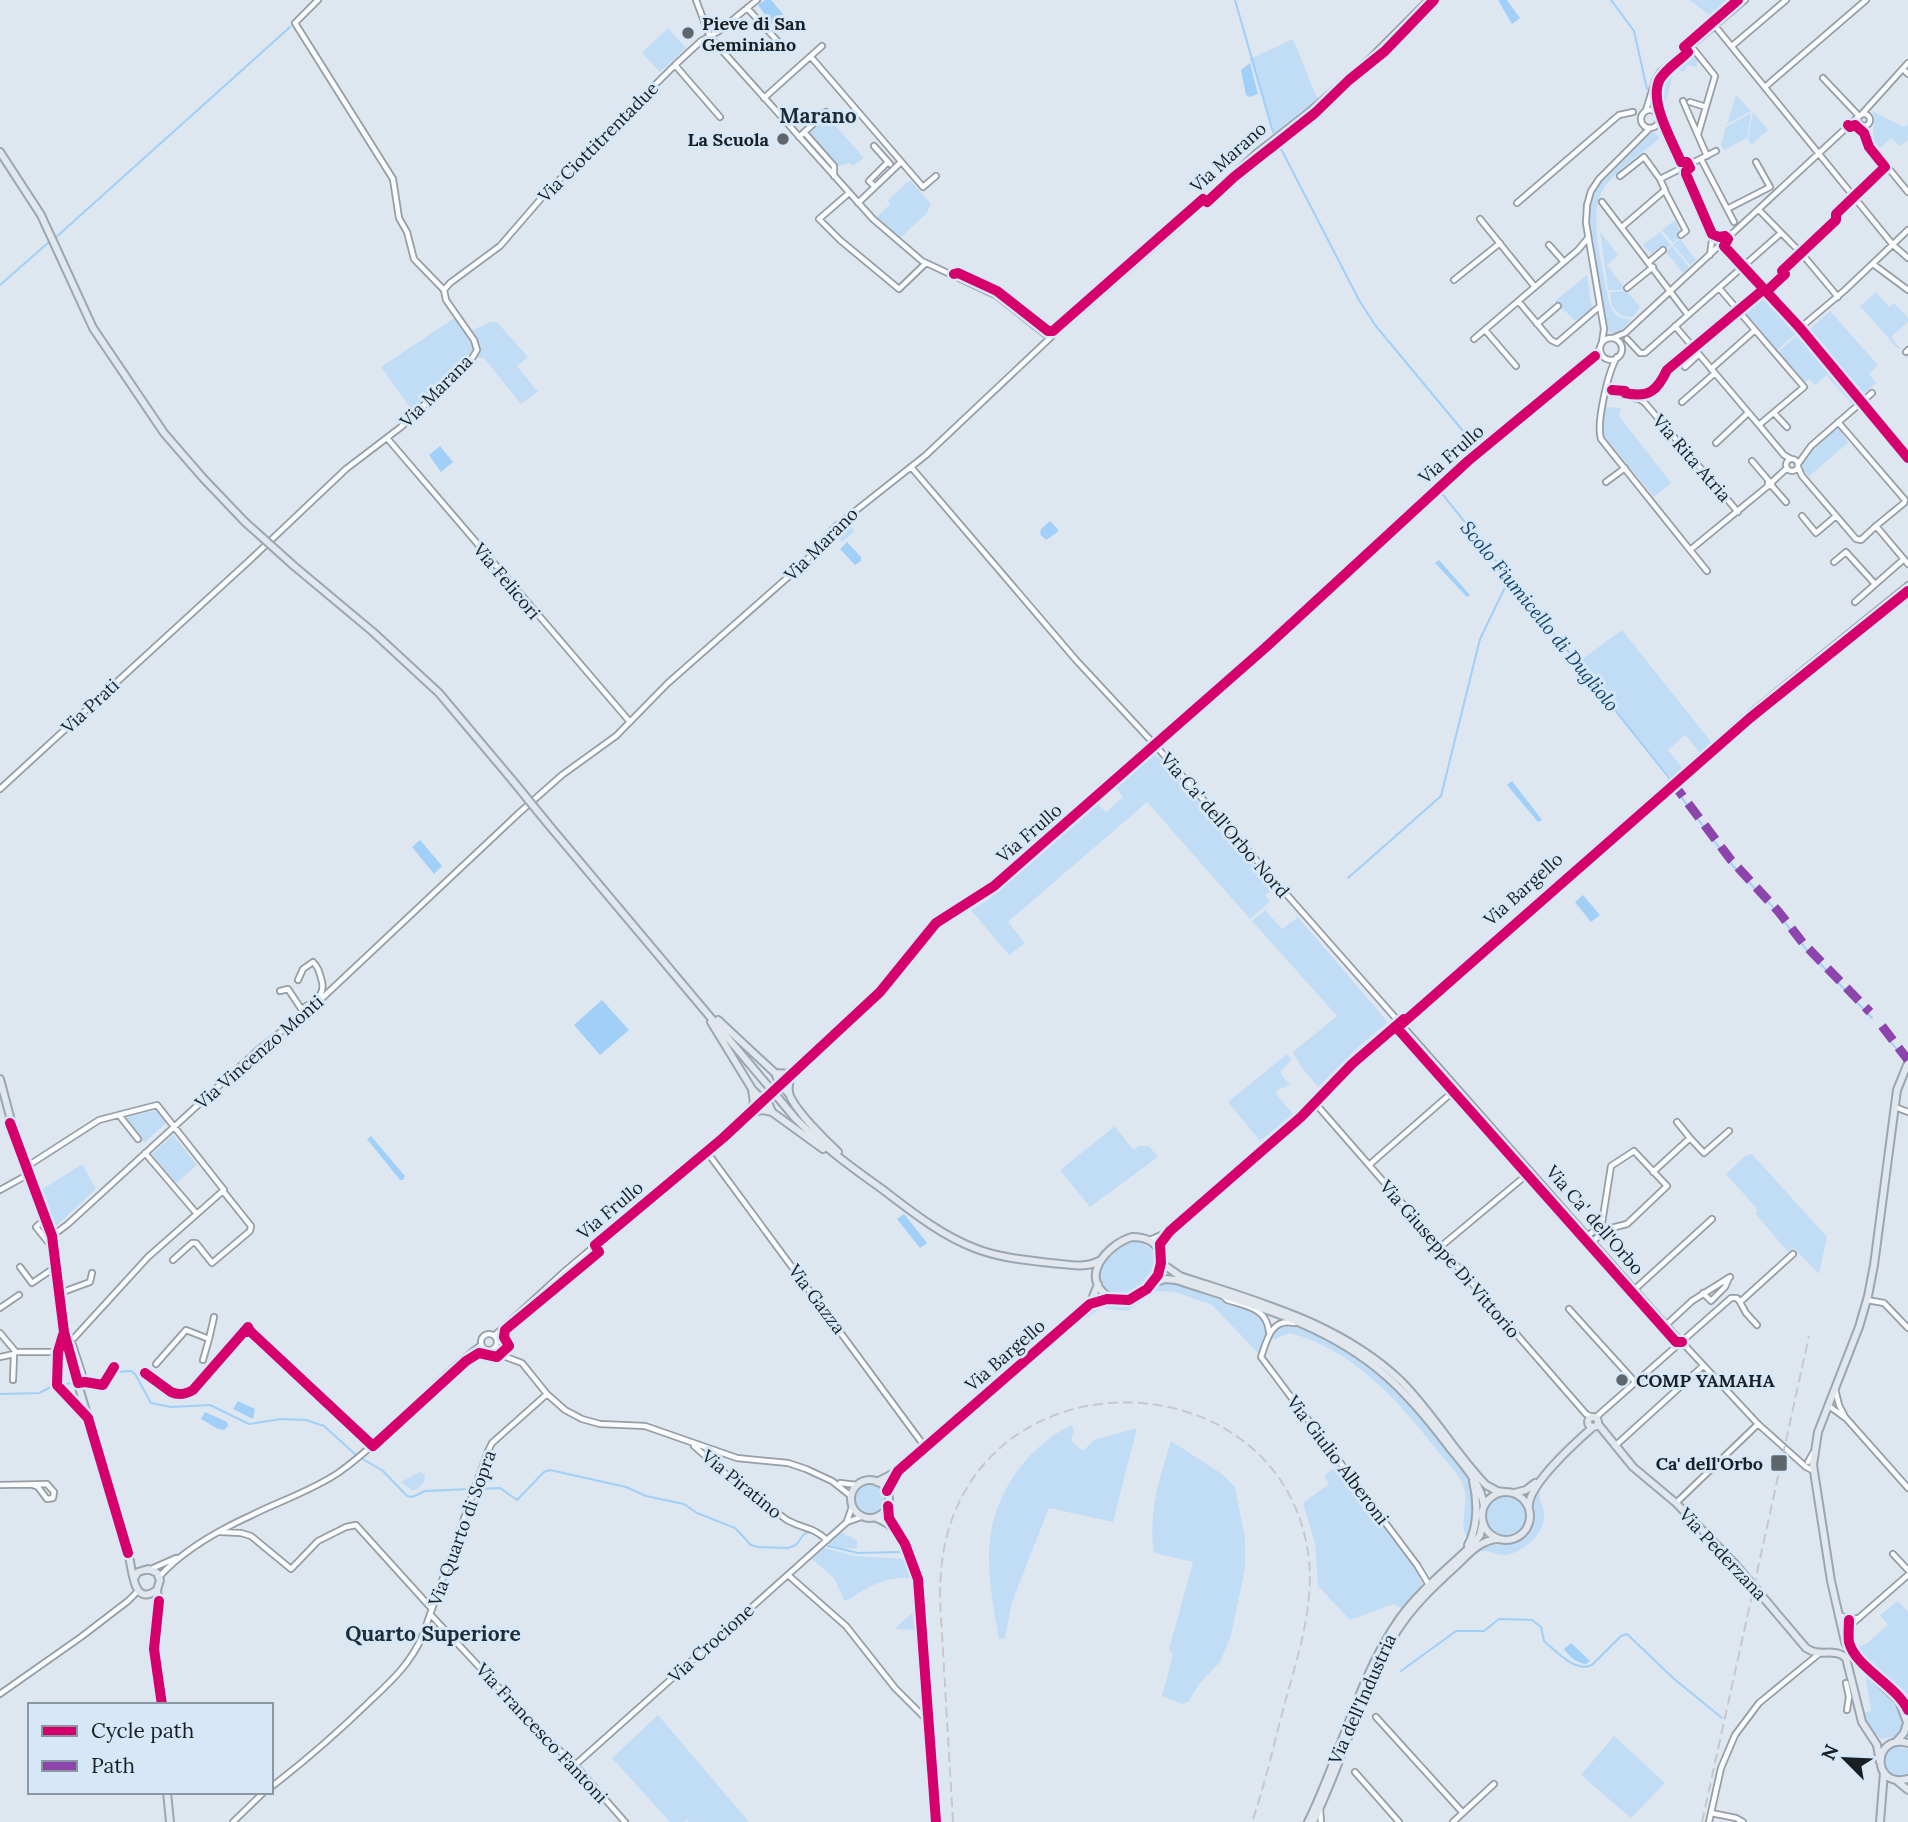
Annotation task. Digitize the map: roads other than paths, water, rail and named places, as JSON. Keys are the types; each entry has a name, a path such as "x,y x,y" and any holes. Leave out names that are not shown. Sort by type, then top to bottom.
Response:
{"main road":[{"path":"0,152 41,215 93,328 164,433 245,522 373,632 439,693 794,1118 814,1138 935,1229 965,1245 1006,1257 1077,1266 1099,1261 1112,1247 1125,1239 1138,1237 1148,1241 1159,1253 1161,1263 1153,1283 1134,1298 1125,1301 1111,1298 1097,1281 1077,1266"},
{"path":"703,1008 775,1073 778,1079 777,1088 784,1088 823,1138 861,1174"},
{"path":"703,1008 752,1089 759,1096 766,1098 772,1112"},
{"path":"1880,1762 1882,1753 1903,1735 1908,1724 1899,1701 1857,1661 1844,1638 1837,1613 1812,1466 1825,1415 1867,1300 1899,1081 1908,1063"},
{"path":"775,1073 792,1074 788,1086 789,1094"},
{"path":"0,1079 10,1123 47,1217 68,1343 82,1383 88,1418 135,1578 134,1585 153,1601 158,1617"},
{"path":"750,1113 754,1103 752,1089"},
{"path":"750,1113 762,1110 772,1112 814,1144 861,1174"},
{"path":"1097,1281 1099,1261"},
{"path":"1161,1263 1180,1276 1298,1315 1361,1349 1411,1392 1486,1485 1497,1491 1513,1493 1523,1499 1529,1508"},
{"path":"1153,1283 1165,1279 1176,1280 1286,1317 1332,1338 1371,1363 1401,1389 1472,1476 1481,1490 1485,1506 1483,1522 1488,1533 1499,1539 1510,1540 1521,1535 1530,1520 1529,1497 1592,1422"},
{"name":"Via Bargello","path":"1090,1304 1097,1281"},
{"name":"Via Bargello","path":"925,1447 1090,1304 1111,1298"},
{"path":"1513,1493 1531,1486 1592,1422"},
{"name":"Via Pederzana","path":"1592,1422 1636,1469 1676,1503 1735,1564 1810,1651"},
{"path":"877,1482 898,1471 925,1447"},
{"path":"898,1471 887,1491 888,1506 895,1529 905,1544 918,1579 936,1822"},
{"path":"1463,1553 1475,1530 1476,1497 1472,1476"},
{"path":"887,1491 877,1482 866,1480 857,1485 851,1496 852,1507 861,1517 876,1518 895,1529"},
{"path":"1485,1506 1495,1495 1504,1492"},
{"path":"876,1518 888,1506"},
{"name":"Via dell'Industria","path":"1311,1822 1381,1650 1402,1616 1429,1585 1478,1539 1483,1522"},
{"name":"Via dell'Industria","path":"1311,1822 1320,1808 1375,1674 1397,1631 1425,1595 1474,1549 1485,1542 1499,1539"},
{"path":"128,1553 141,1570 151,1569 159,1577 154,1649 162,1703"},
{"path":"135,1578 141,1570"},
{"path":"142,1593 151,1594 157,1590"},
{"path":"1810,1651 1819,1654 1840,1653 1848,1662 1852,1691 1862,1722 1879,1749 1884,1772 1880,1822"},
{"path":"1873,1739 1908,1744"},
{"path":"1884,1772 1908,1790"},
{"path":"1881,1793 1895,1780 1908,1779"},
{"path":"167,1794 170,1822"}],"street":[{"name":"Via Marana","path":"180,624 346,469 420,409 477,351 474,340 446,300 444,290 414,259 407,232 399,218 393,180 295,23 318,0"},
{"path":"696,0 710,37 858,203 926,263 997,296 1050,338"},
{"name":"Via Ciottitrentadue","path":"444,290 450,282 500,246 545,194 675,65 701,41 757,0"},
{"name":"Via Marano","path":"465,866 562,775 616,736 668,683 804,563 835,527 911,467 973,412 1050,338 1256,153 1337,88 1428,0"},
{"path":"1640,137 1645,111 1660,72 1745,0"},
{"path":"1732,46 1786,0"},
{"path":"1765,87 1866,0"},
{"path":"747,8 784,48"},
{"path":"1715,26 1893,245 1908,258"},
{"path":"764,98 822,46"},
{"path":"1691,46 1715,76 1698,134"},
{"path":"811,57 923,187 936,176"},
{"path":"1602,342 1625,332 1710,256 1860,115 1908,63"},
{"path":"675,65 720,117"},
{"path":"1903,69 1908,74"},
{"path":"1823,78 1860,115 1869,141 1908,192"},
{"path":"1869,141 1870,109 1875,99"},
{"path":"1651,100 1718,248"},
{"path":"1684,101 1704,157 1734,222"},
{"path":"1690,102 1706,107"},
{"path":"1517,203 1619,115 1655,111"},
{"path":"799,137 826,112"},
{"path":"1633,113 1642,122 1664,131"},
{"path":"1860,115 1866,114 1870,120"},
{"path":"1609,375 1606,358 1600,348 1604,329 1586,214 1591,191 1599,179 1659,118"},
{"path":"1845,128 1870,120"},
{"path":"804,132 834,166 834,176"},
{"path":"874,146 894,169"},
{"path":"1660,179 1716,151"},
{"path":"1620,176 1644,157 1660,179 1686,231 1681,235"},
{"path":"875,187 869,181 888,162"},
{"path":"858,203 901,162"},
{"path":"1727,209 1770,187 1756,162"},
{"path":"1836,217 1869,183"},
{"path":"1622,227 1665,191"},
{"path":"849,193 819,219 839,240 899,289 926,263"},
{"path":"1602,202 1688,315"},
{"path":"1759,210 1802,254 1838,297"},
{"path":"1480,219 1535,287"},
{"path":"1800,328 1838,297 1908,230"},
{"path":"1627,339 1643,354 1781,233"},
{"path":"1474,339 1581,249 1588,237"},
{"path":"1713,242 1727,240"},
{"path":"1710,256 1713,242"},
{"path":"1454,280 1500,243"},
{"path":"1549,245 1564,262"},
{"path":"1581,249 1590,247"},
{"path":"1581,249 1592,256"},
{"path":"1649,261 1662,250"},
{"path":"1872,264 1908,290"},
{"path":"1627,288 1653,267"},
{"path":"1719,288 1804,387 1759,425"},
{"path":"1518,302 1551,340 1557,343 1600,306"},
{"path":"1537,324 1558,306"},
{"path":"1675,326 1784,455 1791,468 1802,475 1857,540 1905,500 1838,422"},
{"path":"1604,329 1621,346"},
{"path":"1485,330 1516,366"},
{"path":"1682,402 1755,330"},
{"path":"1625,332 1609,375 1599,432 1601,439 1707,571"},
{"name":"Via Frullo","path":"496,1340 500,1331 565,1271 707,1152 888,984 936,923 986,893 1265,648 1468,461 1594,358 1600,348"},
{"path":"1685,367 1699,354"},
{"path":"1594,358 1617,357"},
{"name":"Via Rita Atria","path":"1607,391 1644,403 1738,512"},
{"path":"1690,550 1791,468 1872,393"},
{"path":"1716,443 1748,413"},
{"path":"1774,413 1787,427"},
{"name":"Via Felicori","path":"387,438 630,722"},
{"path":"1784,455 1792,459 1803,455"},
{"path":"1791,468 1792,459"},
{"path":"1791,468 1792,459"},
{"path":"1752,461 1786,502"},
{"name":"Via Ca' dell'Orbo Nord","path":"911,467 1076,660 1155,745 1483,1119"},
{"path":"1606,482 1625,468"},
{"path":"1802,516 1816,533 1836,516"},
{"path":"1854,602 1906,562 1876,526"},
{"path":"1834,562 1846,552 1875,584"},
{"name":"Via Bargello","path":"1159,1253 1160,1244 1170,1231 1315,1103 1352,1064 1754,710 1908,585"},
{"name":"Via Prati","path":"0,789 180,624"},
{"name":"Via Vincenzo Monti","path":"50,1239 465,866"},
{"path":"298,980 305,966 310,962 316,963 324,990 312,1004"},
{"path":"280,991 288,989 303,1011"},
{"path":"1368,1165 1456,1089"},
{"name":"Via Giuseppe Di Vittorio","path":"1315,1103 1592,1422"},
{"path":"0,1190 99,1120 157,1105 251,1226 250,1231 212,1263 196,1243 192,1243 173,1260"},
{"path":"1895,1107 1908,1112"},
{"path":"119,1115 138,1139"},
{"name":"Via Ca' dell'Orbo","path":"1483,1119 1703,1366 1758,1424 1800,1461"},
{"path":"1677,1122 1704,1153 1730,1131"},
{"path":"1653,1172 1690,1138"},
{"path":"1587,1237 1602,1223 1611,1166 1634,1151 1667,1186 1627,1224 1607,1229 1591,1242"},
{"name":"Via Gazza","path":"707,1152 925,1447"},
{"path":"145,1153 197,1214"},
{"path":"1439,1248 1530,1172"},
{"path":"0,1357 58,1352 148,1257 223,1191"},
{"path":"47,1217 36,1227 50,1239"},
{"path":"1634,1290 1712,1219"},
{"path":"1602,1223 1607,1229"},
{"name":"Via Bargello","path":"1148,1241 1170,1231"},
{"path":"1740,1302 1793,1254"},
{"path":"20,1267 32,1283 57,1265"},
{"path":"60,1293 90,1282 92,1273"},
{"path":"1666,1325 1703,1293 1730,1277 1725,1287 1711,1301 1703,1293"},
{"path":"0,1308 19,1295"},
{"path":"1222,1295 1227,1300 1262,1313 1268,1323 1269,1333"},
{"path":"1592,1422 1731,1298 1737,1298 1757,1325"},
{"path":"1867,1300 1884,1303 1908,1328"},
{"path":"1569,1309 1636,1383"},
{"path":"204,1360 214,1317"},
{"path":"1269,1333 1278,1324 1289,1322 1332,1338"},
{"path":"156,1364 186,1330 209,1339"},
{"path":"0,1333 16,1354 13,1380"},
{"name":"Via Giulio Alberoni","path":"1269,1333 1261,1357 1417,1565 1429,1585"},
{"path":"485,1348 484,1336 490,1334 496,1340 502,1355"},
{"path":"151,1569 337,1474 469,1354 496,1340"},
{"path":"68,1343 58,1352 58,1388 88,1418"},
{"path":"485,1348 522,1363 547,1394 570,1413 589,1422 645,1426 737,1458 788,1464 806,1469 832,1481 851,1496"},
{"path":"1615,1446 1703,1366"},
{"path":"82,1383 103,1385 114,1367"},
{"path":"1835,1388 1845,1417 1908,1488"},
{"name":"Via Quarto di Sopra","path":"273,1785 316,1752 404,1670 415,1654 492,1443 547,1394"},
{"path":"1829,1404 1839,1405"},
{"path":"1829,1404 1845,1417"},
{"path":"1825,1415 1837,1413"},
{"path":"1676,1503 1758,1424"},
{"name":"Via Piratino","path":"693,1445 734,1481 787,1520 812,1528 827,1540"},
{"path":"1800,1461 1812,1466 1810,1471 1800,1461"},
{"path":"832,1481 857,1485"},
{"path":"0,1485 47,1484 54,1492 53,1498 47,1499 38,1487 33,1485"},
{"name":"Via Crocione","path":"847,1522 852,1507"},
{"name":"Via Crocione","path":"575,1765 847,1522 861,1517"},
{"name":"Via Francesco Fantoni","path":"220,1532 251,1536 291,1569 318,1541 356,1525 529,1721 575,1765 625,1822"},
{"path":"159,1577 186,1553"},
{"path":"1844,1638 1849,1628 1908,1573 1893,1554"},
{"path":"788,1575 846,1626 895,1688 929,1723"},
{"path":"0,1694 142,1593"},
{"path":"1837,1613 1848,1620 1859,1618"},
{"path":"1807,1661 1810,1651"},
{"path":"1709,1822 1721,1768 1735,1735 1759,1703 1807,1661 1819,1654"},
{"path":"1846,1683 1852,1691 1847,1710"},
{"path":"1376,1717 1463,1813"},
{"path":"1355,1772 1399,1822"},
{"path":"1453,1822 1494,1784"},
{"path":"233,1822 262,1794"},
{"path":"1320,1808 1321,1822"},
{"path":"1711,1813 1743,1822"}],"waterway":[{"name":"Scolo Fiumicello di Dugliolo","path":"1235,0 1273,132"},
{"path":"1383,50 1433,0"},
{"path":"1611,0 1634,31 1647,89"},
{"path":"54,239 290,27"},
{"name":"Scolo Fiumicello di Dugliolo","path":"1278,143 1359,300 1375,325 1478,449"},
{"path":"0,285 49,242"},
{"name":"Scolo Fiumicello di Dugliolo","path":"1477,458 1440,491 1670,779"},
{"path":"1348,878 1441,796 1480,639 1509,579"},
{"path":"1795,684 1889,607"},
{"path":"1761,711 1791,687"},
{"path":"1679,784 1757,715"},
{"name":"Scolo Fiumicello di Dugliolo","path":"1673,786 1733,866 1771,905 1806,949 1872,1018"},
{"name":"Scolo Fiumicello di Dugliolo","path":"1880,1028 1906,1061"},
{"path":"118,1372 131,1371 135,1374 151,1403 171,1407 210,1405 249,1424 281,1419 306,1420 324,1426 356,1455"},
{"path":"0,1394 39,1393 53,1386 74,1383"},
{"path":"361,1458 383,1471 407,1496 412,1497 425,1491 471,1489"},
{"path":"478,1489 500,1488 517,1500 544,1472 550,1470 626,1487 646,1496 684,1504 697,1513 735,1528 751,1545 758,1547 788,1548 796,1545 804,1534 810,1531"},
{"path":"828,1546 858,1553 900,1552"},
{"path":"1401,1671 1456,1631 1484,1631 1499,1619 1532,1620 1541,1627 1544,1641 1566,1660 1579,1666 1592,1665 1621,1636 1627,1634 1673,1678 1722,1718"}],"railway":[{"path":"1702,1822 1809,1336"},
{"path":"953,1822 940,1600 942,1561 951,1522 983,1465 1030,1427 1086,1406 1145,1403 1203,1418 1253,1449 1290,1496 1309,1560 1309,1598 1303,1636 1252,1822"}],"place":[{"name":"Pieve di San Geminiano","path":"688,33"},
{"name":"La Scuola","path":"783,139"},
{"name":"COMP YAMAHA","path":"1622,1380"},
{"name":"Ca' dell'Orbo","path":"1779,1463"}],"district":[{"name":"Marano","path":"818,115"},
{"name":"Quarto Superiore","path":"433,1633"}]}
